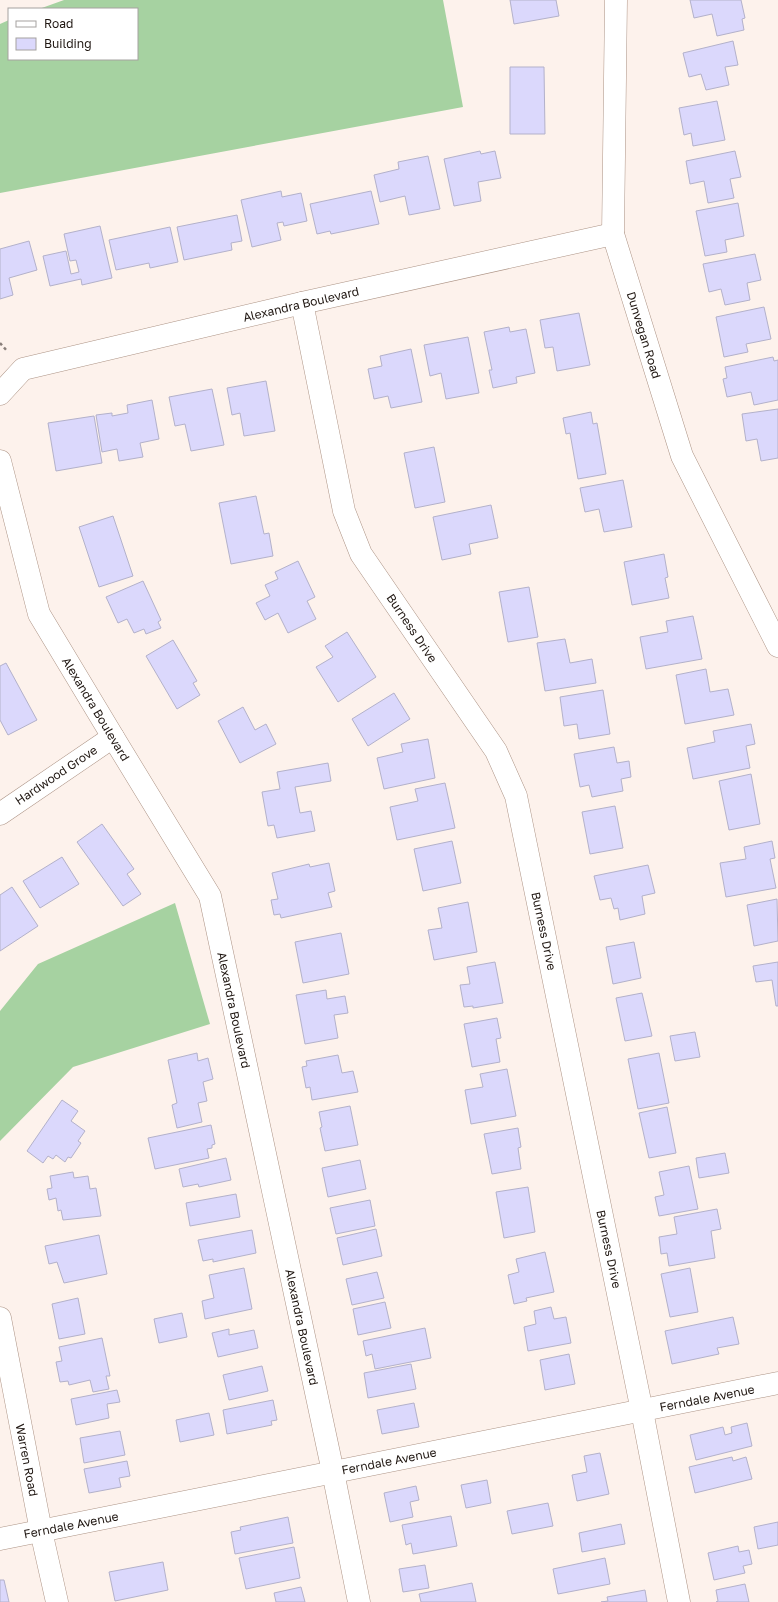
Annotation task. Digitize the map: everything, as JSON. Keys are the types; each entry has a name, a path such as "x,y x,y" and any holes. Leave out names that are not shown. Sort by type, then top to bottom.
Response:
{"street":[{"name":"Dunvegan Road","path":"616,0 613,234 682,456 778,646"},
{"name":"Alexandra Boulevard","path":"0,394 22,369 302,303 613,234"},
{"name":"Burness Drive","path":"302,303 344,511 361,554 496,751 516,796 642,1410 679,1602"},
{"name":"Alexandra Boulevard","path":"0,460 40,614 112,737 210,896 333,1472 359,1602"},
{"name":"Hardwood Grove","path":"0,814 112,737"},
{"name":"Warren Road","path":"0,1318 41,1531 57,1602"},
{"name":"Ferndale Avenue","path":"0,1539 778,1383"}],"green space":[{"path":"64,0 443,0 463,107 0,193 0,24 8,20 8,60 138,60 138,8 42,8"},
{"path":"175,903 210,1024 73,1067 0,1141 0,1011 38,964"}],"building":[{"path":"510,0 556,0 559,16 514,24"},
{"path":"690,0 741,0 745,18 742,19 744,30 717,36 712,14 694,18"},
{"path":"733,41 738,65 725,67 729,85 706,90 701,74 689,77 683,53"},
{"path":"510,67 544,67 545,134 510,134"},
{"path":"717,101 725,140 693,146 691,133 684,135 679,108"},
{"path":"480,151 481,154 495,151 501,178 478,182 481,201 454,206 444,159"},
{"path":"735,151 741,177 730,179 734,198 708,203 704,181 690,184 686,161"},
{"path":"428,156 440,209 409,215 405,196 380,202 374,175 399,169 398,162"},
{"path":"281,191 282,197 301,193 307,221 284,226 283,222 277,223 281,240 252,247 241,200"},
{"path":"371,191 379,224 331,234 330,231 317,234 310,204"},
{"path":"738,203 744,236 725,240 727,252 705,256 696,211"},
{"path":"237,215 242,241 231,243 232,250 184,260 177,227"},
{"path":"100,226 112,278 82,285 81,279 50,286 43,256 66,251 71,274 79,272 76,260 70,261 64,234"},
{"path":"170,227 178,262 150,268 149,263 116,270 109,240"},
{"path":"29,241 37,270 9,278 13,295 0,299 0,249"},
{"path":"755,254 761,280 747,283 750,300 725,305 721,289 709,292 703,264"},
{"path":"764,307 771,339 746,344 748,352 724,357 716,317"},
{"path":"579,313 590,365 557,371 553,347 545,348 540,320"},
{"path":"509,327 510,332 526,329 535,373 516,377 517,383 493,388 489,370 492,370 484,332"},
{"path":"468,337 479,393 446,399 441,373 430,376 424,345"},
{"path":"411,349 422,402 391,408 388,396 374,399 368,369 382,366 380,356"},
{"path":"773,357 774,361 778,360 778,400 754,405 751,392 727,397 723,379 727,378 725,367"},
{"path":"266,381 275,431 244,436 240,413 232,415 227,388"},
{"path":"212,389 224,445 191,451 185,424 175,426 169,397"},
{"path":"152,400 159,439 140,443 143,457 119,461 117,449 102,452 96,415 112,413 112,416 128,413 127,405"},
{"path":"778,409 778,458 761,461 757,439 746,441 742,414"},
{"path":"591,412 593,424 597,423 606,474 578,479 570,433 566,434 563,418"},
{"path":"94,416 102,463 56,471 48,423"},
{"path":"434,447 445,502 415,508 404,453"},
{"path":"623,480 632,527 604,532 599,509 585,512 580,488"},
{"path":"256,496 264,534 269,533 273,556 231,564 219,503"},
{"path":"491,505 498,538 469,544 471,554 442,560 433,517"},
{"path":"113,516 133,576 99,587 79,527"},
{"path":"664,554 668,577 665,578 669,598 632,605 624,562"},
{"path":"298,561 315,597 307,601 316,619 288,633 278,613 265,620 256,603 270,596 265,585 278,579 275,572"},
{"path":"143,581 161,620 158,622 161,628 146,634 144,629 134,633 127,619 118,623 106,597"},
{"path":"529,587 538,637 508,642 499,592"},
{"path":"693,616 702,659 646,669 640,637 668,632 666,621"},
{"path":"347,632 376,677 338,702 316,667 333,657 325,646"},
{"path":"565,639 570,663 592,659 596,683 545,691 537,643"},
{"path":"173,640 197,681 193,683 200,695 177,709 146,656"},
{"path":"6,663 37,720 8,735 0,720 0,666"},
{"path":"706,669 710,692 728,689 734,715 685,724 676,675"},
{"path":"603,690 610,734 579,739 577,724 564,726 560,697"},
{"path":"394,693 410,719 368,746 352,719"},
{"path":"243,707 255,730 266,724 276,744 240,763 218,721"},
{"path":"751,724 755,744 746,746 750,768 693,779 687,748 715,742 713,731"},
{"path":"428,739 435,778 384,789 377,758 403,752 401,744"},
{"path":"614,747 617,763 629,761 631,777 621,779 623,791 592,797 589,785 580,787 574,754"},
{"path":"328,763 331,781 295,787 300,813 311,811 315,831 277,838 274,825 268,826 262,792 280,789 277,772"},
{"path":"751,774 760,824 729,830 719,781"},
{"path":"445,783 455,828 397,840 390,807 418,801 415,789"},
{"path":"615,806 623,848 590,854 582,812"},
{"path":"102,824 134,869 127,874 141,894 123,906 77,842"},
{"path":"452,841 461,883 423,891 414,849"},
{"path":"772,841 775,858 770,859 776,888 726,897 720,863 746,859 744,847"},
{"path":"62,857 79,884 40,908 23,881"},
{"path":"329,863 335,891 328,893 332,907 281,918 280,914 274,915 271,900 278,899 272,873 309,864 310,867"},
{"path":"648,865 655,893 642,896 645,914 620,920 618,908 614,909 611,898 600,900 594,876"},
{"path":"12,887 38,926 0,951 0,895"},
{"path":"777,899 778,941 754,946 747,905"},
{"path":"468,902 477,952 434,960 428,930 442,928 438,908"},
{"path":"341,933 349,974 303,983 295,942"},
{"path":"634,942 641,978 613,984 606,947"},
{"path":"495,962 503,1003 473,1008 473,1006 464,1007 460,985 470,984 467,967"},
{"path":"778,962 778,1006 776,1006 772,980 756,982 753,966"},
{"path":"326,990 327,999 345,996 348,1013 334,1015 338,1038 305,1044 296,995"},
{"path":"642,993 652,1036 625,1041 616,998"},
{"path":"497,1018 501,1038 496,1039 500,1062 472,1067 464,1024"},
{"path":"695,1032 700,1057 675,1061 670,1036"},
{"path":"197,1053 198,1061 208,1058 213,1079 203,1082 207,1101 198,1103 202,1122 177,1128 172,1105 177,1103 168,1060"},
{"path":"659,1053 669,1103 638,1109 628,1059"},
{"path":"338,1055 342,1073 353,1071 358,1092 312,1100 310,1087 306,1088 302,1067 307,1066 306,1061"},
{"path":"507,1069 516,1116 471,1124 465,1090 483,1087 480,1074"},
{"path":"62,1100 78,1111 71,1121 85,1131 78,1141 81,1143 71,1158 68,1157 65,1162 56,1155 53,1159 48,1156 43,1163 27,1151"},
{"path":"350,1106 358,1145 325,1151 320,1128 322,1127 319,1112"},
{"path":"667,1107 676,1153 649,1158 639,1113"},
{"path":"211,1125 215,1144 212,1145 212,1148 207,1149 209,1158 155,1169 148,1138"},
{"path":"518,1128 521,1147 518,1148 521,1169 492,1174 484,1134"},
{"path":"725,1153 729,1173 699,1178 696,1158"},
{"path":"226,1158 231,1180 199,1187 198,1184 183,1187 179,1169"},
{"path":"360,1160 366,1189 328,1197 322,1168"},
{"path":"689,1166 698,1209 659,1216 655,1197 664,1195 659,1172"},
{"path":"73,1172 74,1178 88,1176 90,1189 96,1188 101,1216 63,1220 61,1210 58,1211 56,1198 49,1200 47,1189 52,1188 50,1176"},
{"path":"528,1187 535,1232 504,1238 496,1192"},
{"path":"236,1194 240,1217 190,1226 186,1203"},
{"path":"370,1200 375,1226 336,1234 330,1208"},
{"path":"717,1209 721,1229 711,1231 715,1258 669,1266 667,1253 661,1254 659,1237 677,1234 674,1217"},
{"path":"376,1229 382,1256 343,1265 337,1238"},
{"path":"252,1230 256,1253 213,1262 213,1259 203,1261 198,1240"},
{"path":"99,1235 107,1274 64,1283 57,1262 49,1264 45,1246"},
{"path":"545,1252 554,1292 526,1298 527,1301 514,1304 508,1275 519,1272 516,1259"},
{"path":"244,1268 252,1309 205,1319 202,1301 214,1298 209,1275"},
{"path":"690,1268 698,1312 670,1317 661,1274"},
{"path":"377,1272 384,1298 352,1305 346,1279"},
{"path":"78,1298 85,1334 59,1339 52,1304"},
{"path":"385,1302 391,1328 358,1335 353,1309"},
{"path":"551,1307 554,1319 566,1317 571,1343 528,1351 524,1327 536,1324 534,1311"},
{"path":"182,1313 187,1337 159,1343 154,1319"},
{"path":"733,1317 739,1344 717,1348 719,1354 672,1364 665,1331"},
{"path":"425,1328 431,1358 375,1369 372,1354 366,1356 363,1341"},
{"path":"229,1329 229,1335 254,1330 258,1348 218,1357 212,1333"},
{"path":"102,1338 110,1376 106,1376 109,1389 93,1392 90,1380 69,1385 68,1381 60,1382 56,1362 62,1361 59,1347"},
{"path":"569,1354 575,1384 545,1390 540,1360"},
{"path":"411,1364 416,1389 368,1398 364,1373"},
{"path":"262,1366 268,1391 229,1400 223,1375"},
{"path":"117,1390 120,1402 107,1404 109,1418 76,1425 71,1399"},
{"path":"273,1400 277,1420 271,1421 272,1425 227,1434 223,1410"},
{"path":"414,1403 419,1427 382,1434 377,1410"},
{"path":"209,1413 214,1435 180,1442 176,1420"},
{"path":"747,1423 752,1446 696,1460 690,1435 723,1427 725,1435 732,1433 731,1427"},
{"path":"120,1431 125,1455 84,1463 80,1438"},
{"path":"600,1453 609,1494 577,1501 572,1475 587,1472 584,1456"},
{"path":"732,1457 733,1461 746,1457 752,1479 695,1493 689,1467"},
{"path":"127,1461 130,1476 119,1478 121,1487 89,1493 84,1469"},
{"path":"487,1480 491,1503 466,1508 461,1485"},
{"path":"416,1486 419,1500 410,1502 413,1517 390,1522 384,1493"},
{"path":"548,1503 553,1526 512,1534 507,1511"},
{"path":"451,1516 457,1546 413,1554 411,1543 406,1545 402,1525"},
{"path":"288,1517 293,1543 235,1554 231,1532 241,1530 240,1527"},
{"path":"778,1522 778,1545 758,1549 754,1527"},
{"path":"621,1524 625,1544 582,1552 579,1533"},
{"path":"738,1546 739,1552 749,1550 752,1564 743,1566 745,1573 714,1580 708,1553"},
{"path":"294,1547 300,1578 246,1589 239,1558"},
{"path":"605,1558 610,1584 558,1594 553,1569"},
{"path":"163,1562 168,1590 115,1601 109,1572"},
{"path":"425,1565 429,1588 403,1592 399,1569"},
{"path":"0,1580 4,1580 9,1602 0,1602"},
{"path":"472,1583 476,1602 421,1602 419,1594"},
{"path":"745,1584 749,1602 716,1602 718,1601 716,1590"},
{"path":"301,1587 305,1602 276,1602 274,1593"},
{"path":"645,1590 647,1602 601,1602 608,1601 607,1597"}]}
